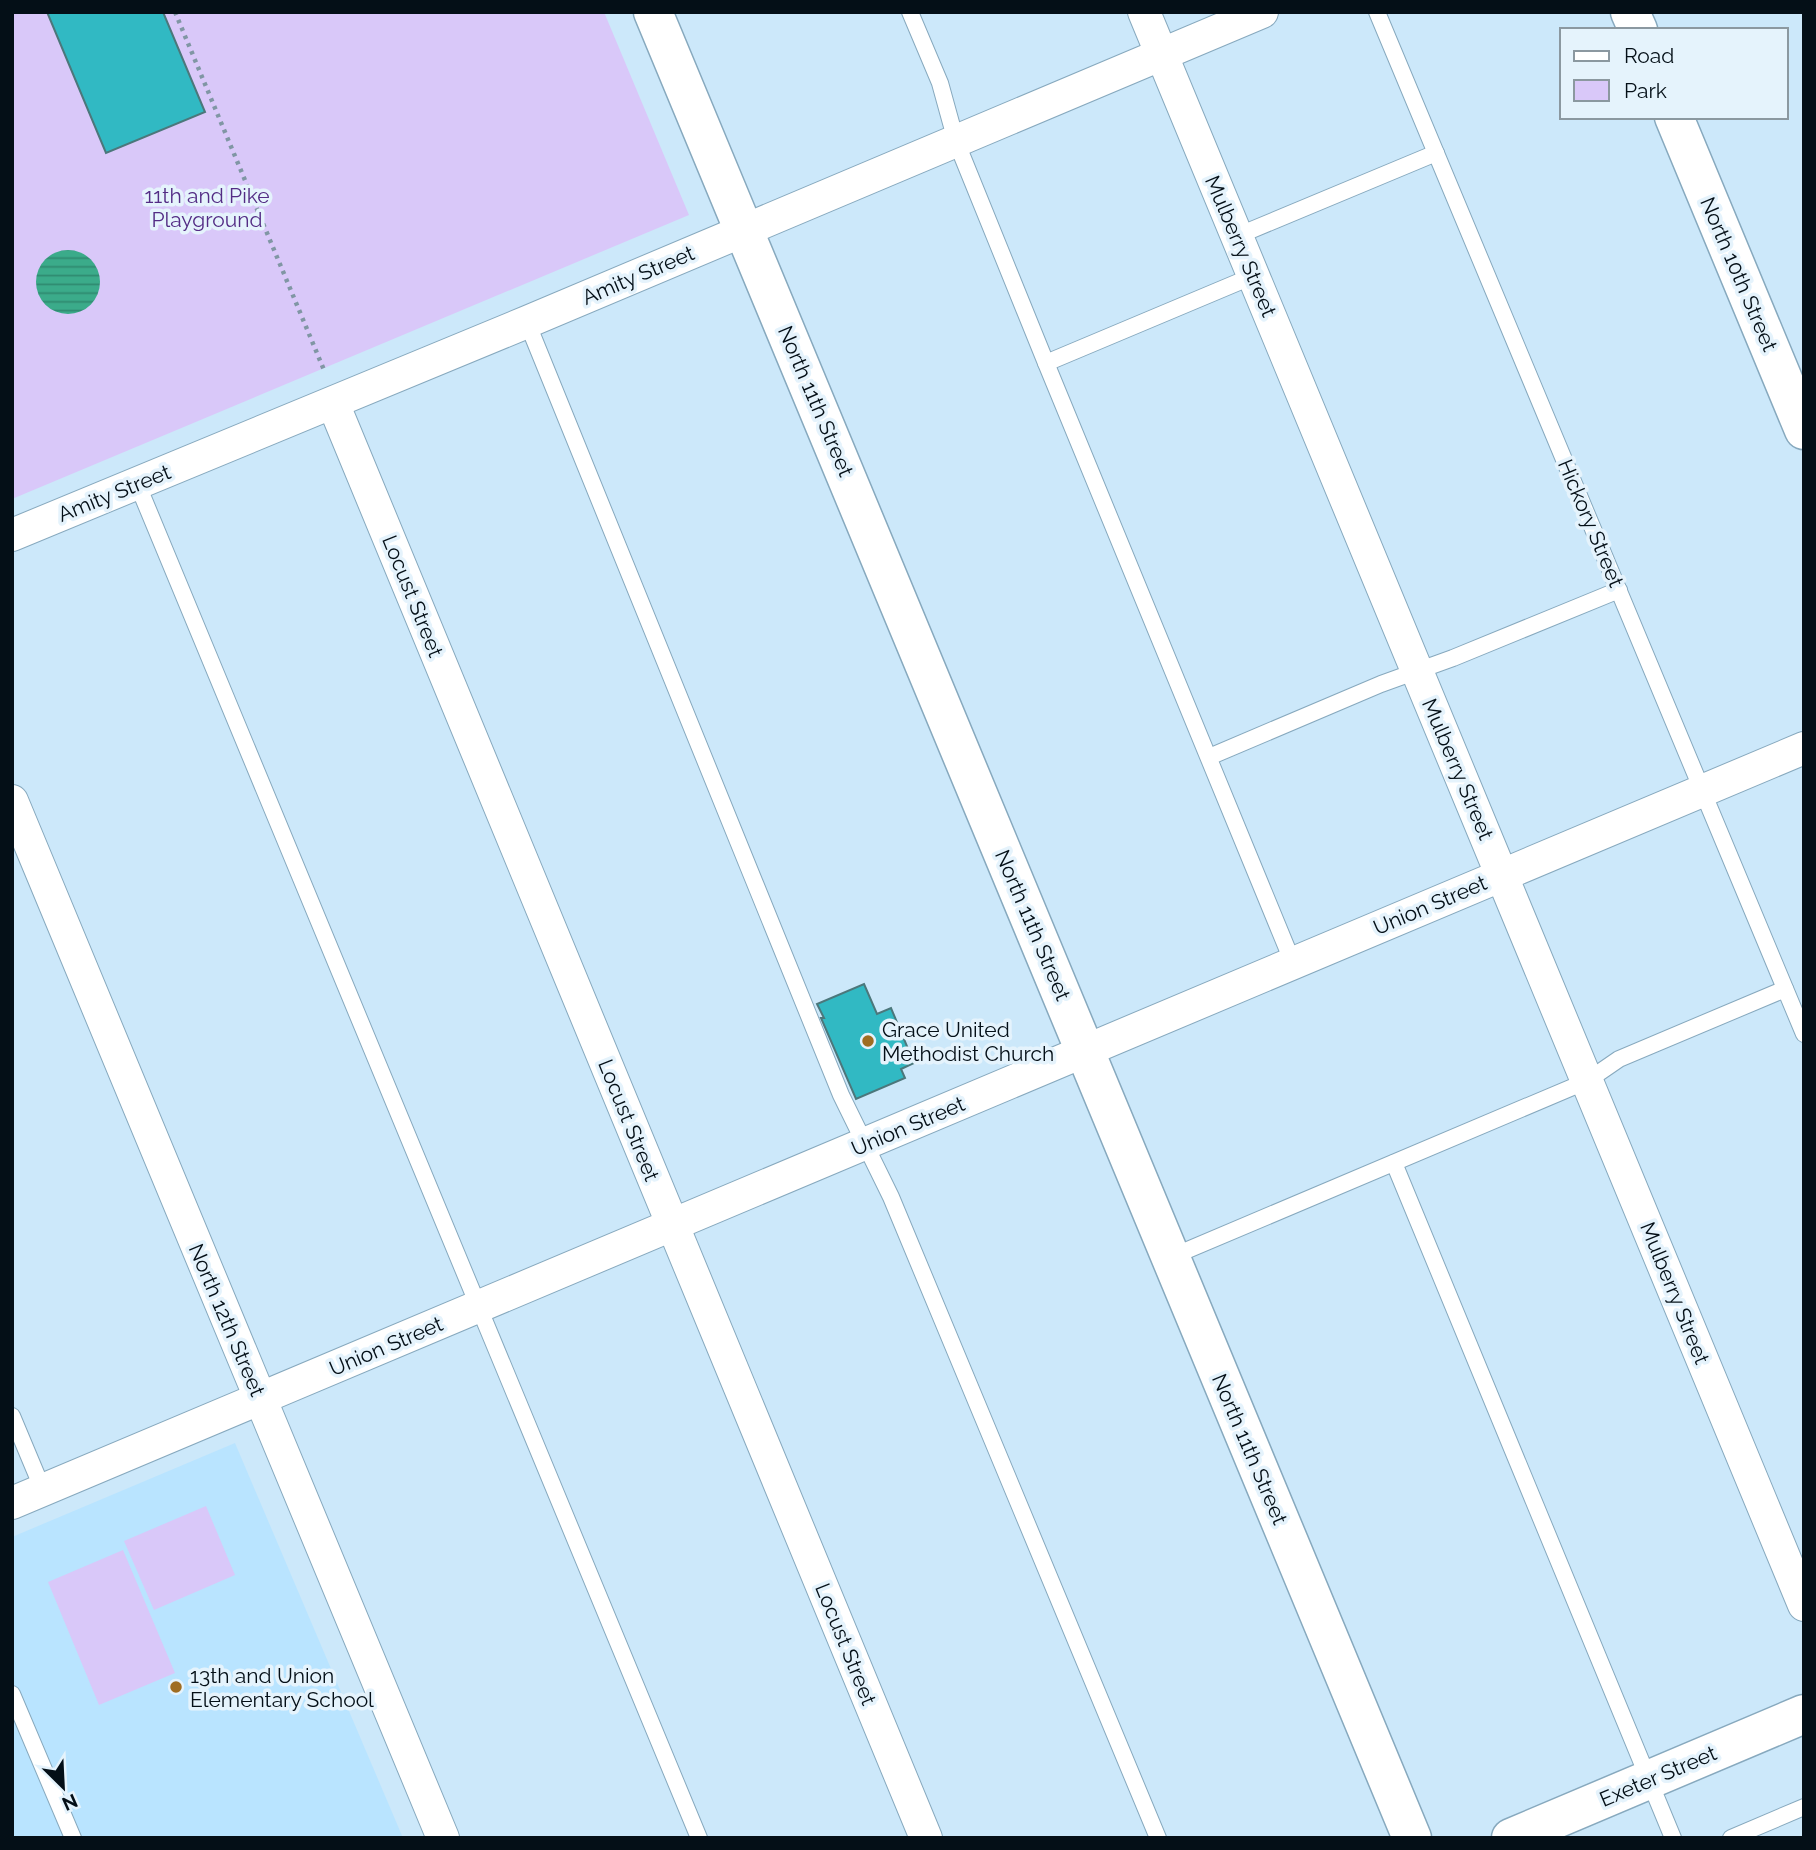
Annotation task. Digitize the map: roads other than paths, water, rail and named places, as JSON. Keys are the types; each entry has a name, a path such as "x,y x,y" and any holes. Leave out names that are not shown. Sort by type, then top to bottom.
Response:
{"street":[{"name":"North 11th Street","path":"653,12 1412,1838"},
{"name":"Mulberry Street","path":"1144,12 1804,1605"},
{"name":"Amity Street","path":"12,535 527,322 1262,12"},
{"path":"1630,12 1637,28"},
{"name":"North 10th Street","path":"1675,119 1804,430"},
{"name":"Locust Street","path":"333,403 926,1838"},
{"name":"Union Street","path":"12,1503 1804,748"},
{"name":"North 12th Street","path":"12,802 443,1838"},
{"name":"Exeter Street","path":"1511,1838 1804,1714"}],"lane":[{"path":"910,12 940,83 956,141 1293,963"},
{"name":"Hickory Street","path":"1377,12 1804,1034"},
{"path":"1237,236 1436,153"},
{"path":"1046,363 1253,276"},
{"path":"527,322 836,1082 896,1210 1158,1838"},
{"path":"137,483 699,1838"},
{"path":"1209,757 1381,684 1619,590"},
{"path":"1171,1257 1587,1081 1619,1059 1785,989"},
{"path":"1394,1163 1673,1838"},
{"path":"12,1416 43,1490"},
{"path":"12,1694 74,1838"},
{"path":"1731,1838 1804,1807"}],"place":[{"name":"Grace United Methodist Church","path":"868,1041"},
{"name":"13th and Union Elementary School","path":"176,1687"}],"park label":[{"name":"11th and Pike Playground","path":"207,207"}]}
